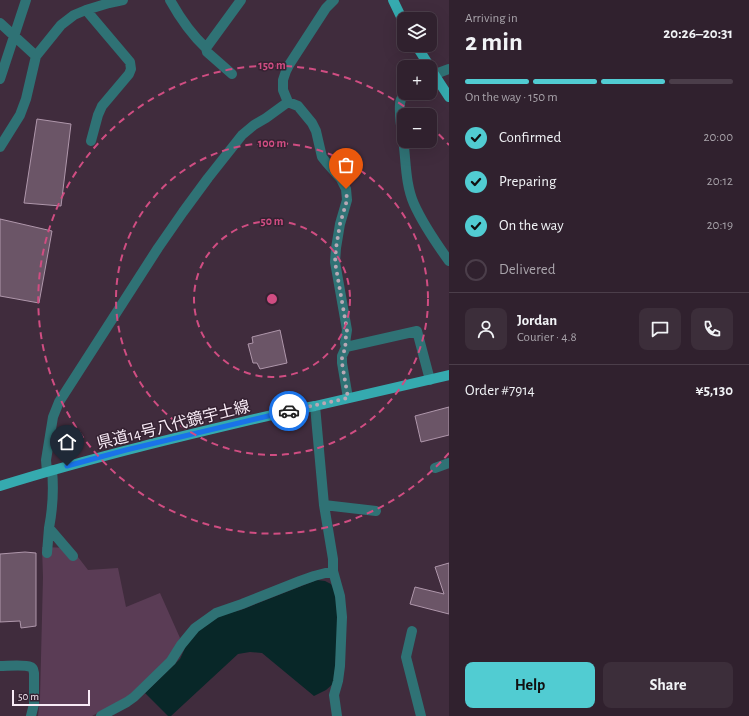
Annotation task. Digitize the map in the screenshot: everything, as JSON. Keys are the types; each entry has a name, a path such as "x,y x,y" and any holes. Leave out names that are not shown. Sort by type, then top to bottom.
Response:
{"main road":[{"path":"393,0 399,12"},
{"path":"437,80 449,97"},
{"name":"県道14号八代鏡宇土線","path":"0,486 49,471 133,449 293,410 449,375"}],"street":[{"path":"0,79 26,0"},
{"path":"0,147 20,115 26,99 36,56 61,25 74,15 86,10 123,0"},
{"path":"170,0 189,29 206,48 207,52 232,74"},
{"path":"206,48 241,0"},
{"path":"334,0 326,8 289,65 283,80 284,90 288,102 298,106 312,122 316,131 322,156 341,179 346,189 347,200 340,224 335,262 347,330 345,343 346,347 342,356 342,363 348,398"},
{"path":"86,10 130,62 131,69 129,74 102,106 91,141"},
{"path":"0,22 36,56"},
{"path":"437,70 449,68"},
{"path":"401,100 400,117 408,184 413,202 429,232 449,261"},
{"path":"47,553 49,528 53,507 54,481 46,460 53,417 59,402 124,300 183,212 208,178 242,135 288,102"},
{"path":"346,347 417,331 430,380"},
{"path":"315,406 324,505 333,559 333,571 340,596 342,617 339,674 334,695 336,716"},
{"path":"435,468 449,463"},
{"path":"324,505 376,511"},
{"path":"49,528 74,556"},
{"path":"101,716 134,697 171,661 181,645 195,628 216,613 300,581 333,571"},
{"path":"412,631 406,657 421,716"},
{"path":"0,666 24,666 33,669 34,704 32,716"}],"shaded area":[{"path":"42,547 71,548 88,570 118,568 126,607 160,593 180,638 167,661 128,697 92,716 38,716 40,698 43,577"},
{"path":"317,580 325,581 331,584 336,594 339,612 334,683 326,690 314,696 262,653 250,652 238,654 171,716 168,716 145,693 180,659 186,646 196,632 217,616 241,610"}],"building":[{"path":"37,119 71,124 61,206 24,203"},
{"path":"0,219 52,231 39,303 0,296"},
{"path":"280,330 287,363 260,369 257,363 253,363 248,344 253,343 252,337"},
{"path":"449,407 449,435 421,442 415,416"},
{"path":"25,552 36,553 36,626 21,628 20,621 0,622 0,554"},
{"path":"449,563 449,614 410,604 415,587 444,594 435,567"}],"way so far":[{"path":"289,411 348,398 342,363 342,356 346,347 345,343 347,330 335,262 340,224 347,200 346,189"}],"route":[{"path":"67,466 126,450 289,411"}]}
